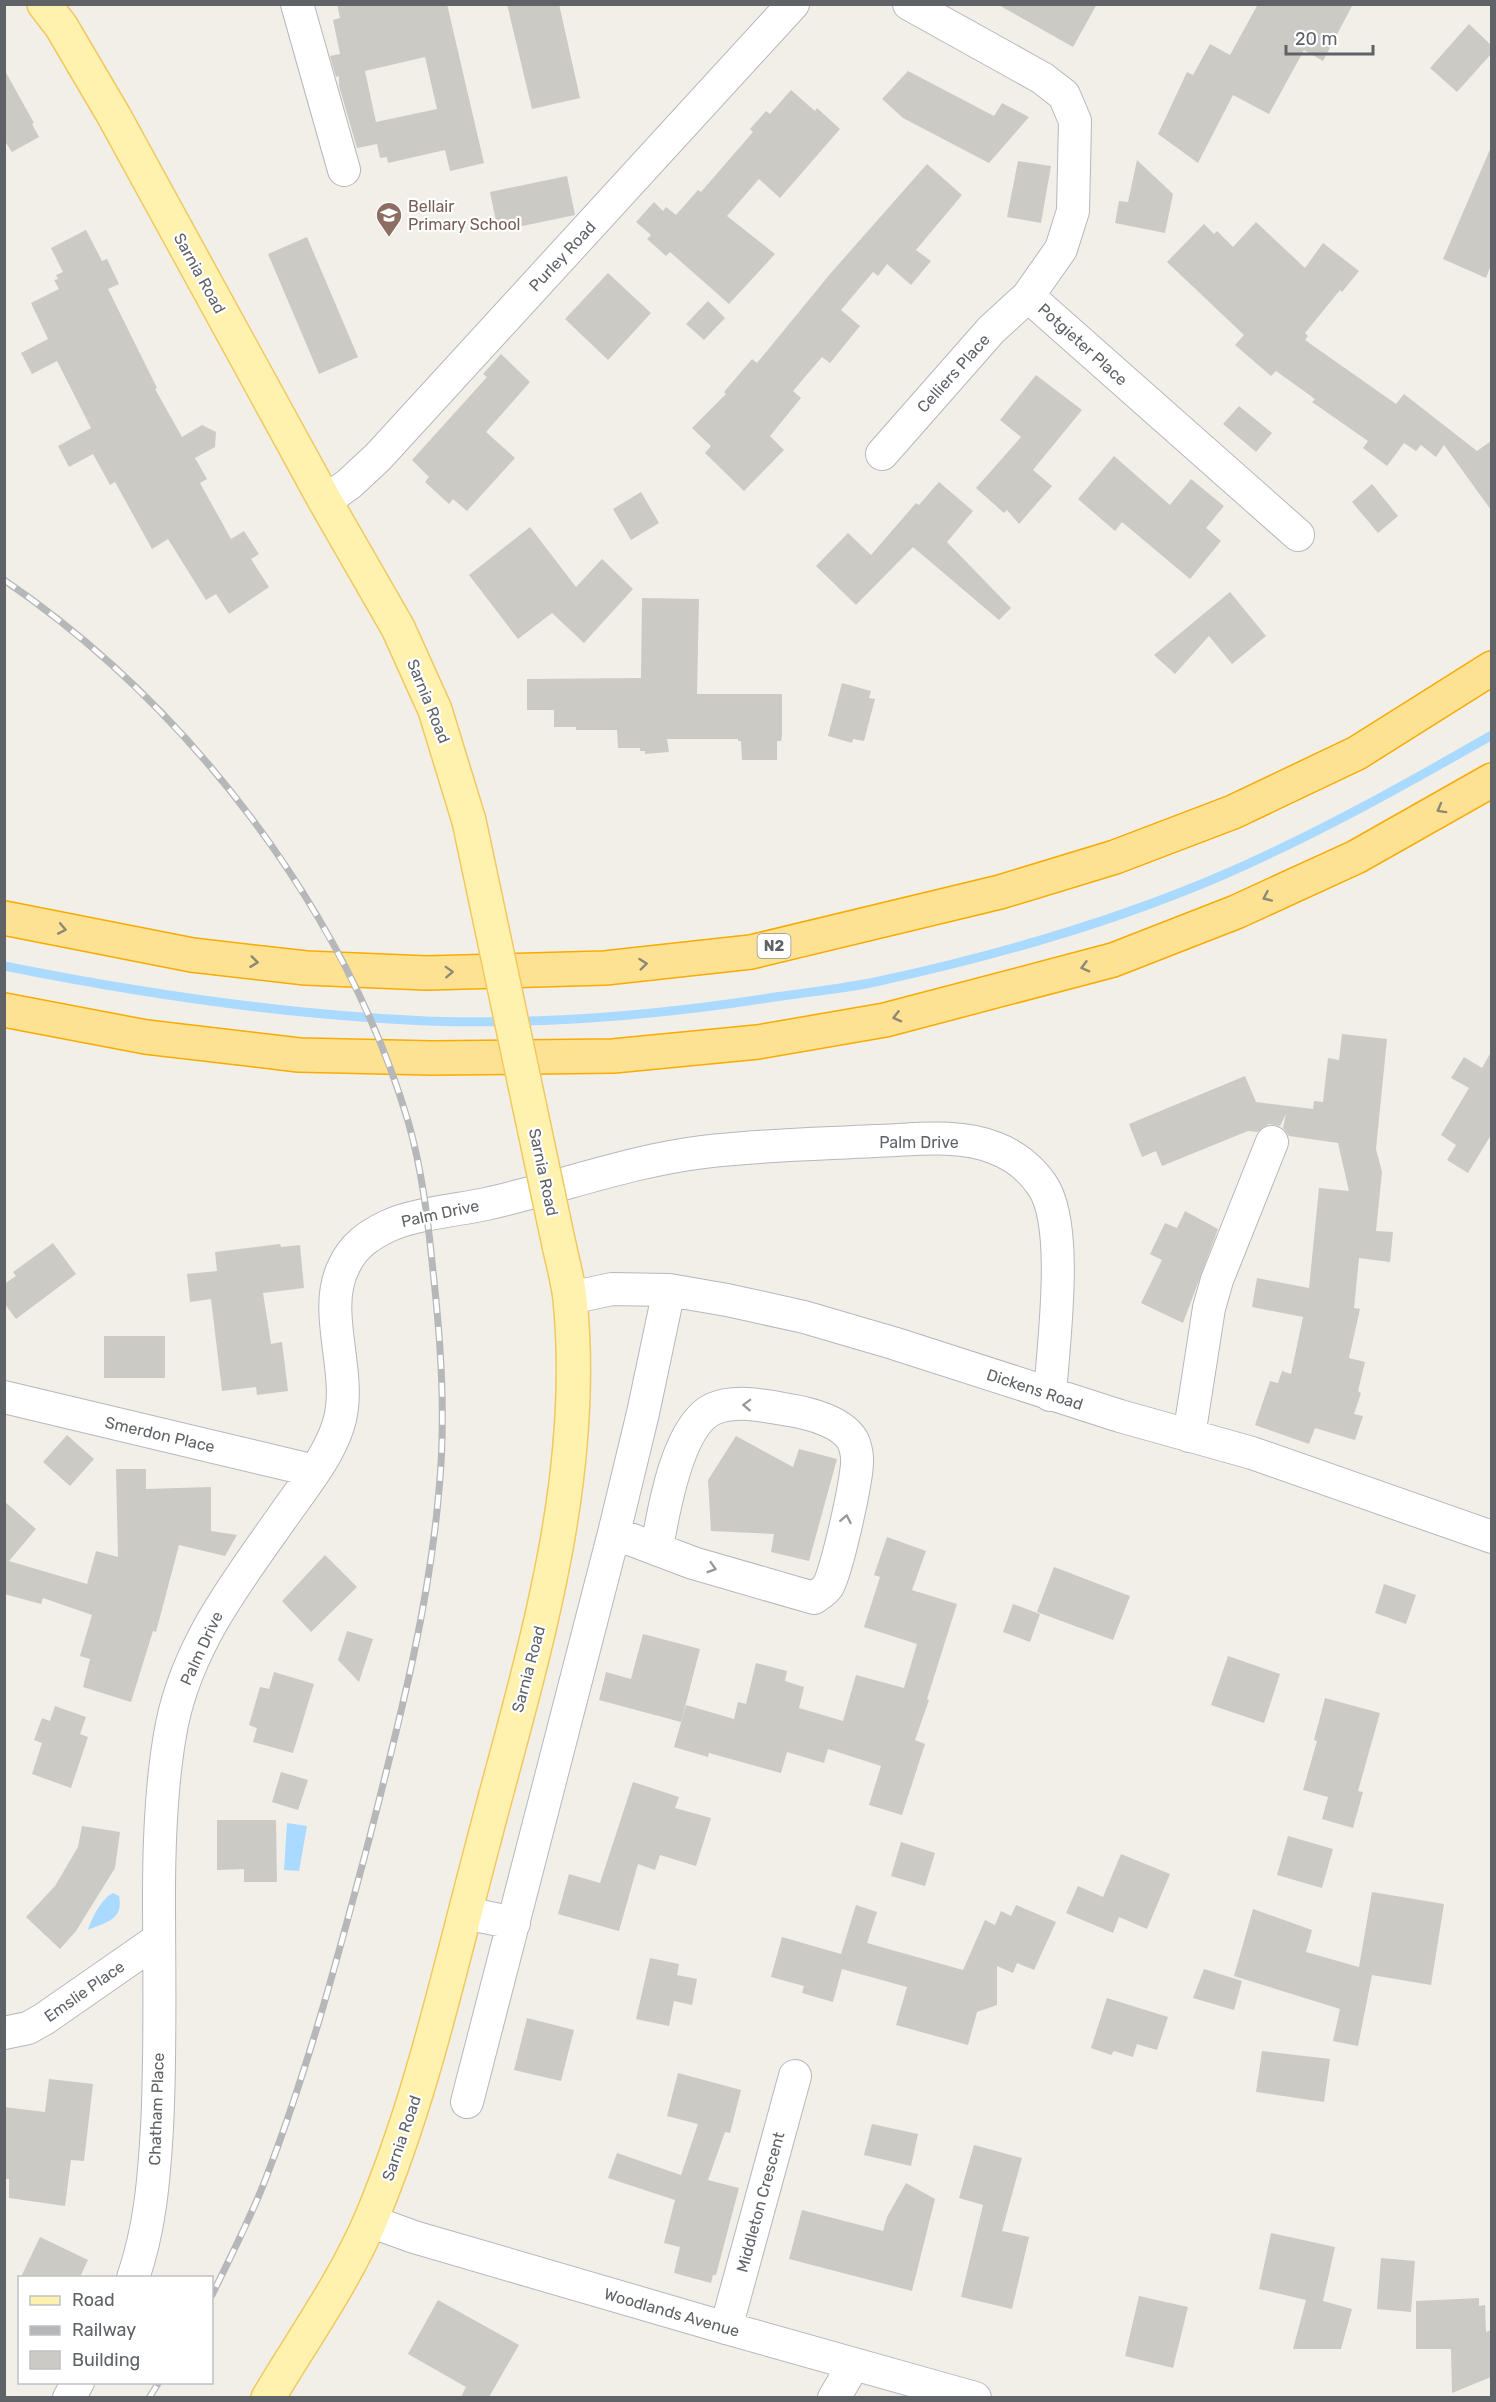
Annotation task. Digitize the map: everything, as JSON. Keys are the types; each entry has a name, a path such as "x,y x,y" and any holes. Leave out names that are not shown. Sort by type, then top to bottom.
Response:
{"highway":[{"name":"N2","path":"4,918 192,955 306,968 427,973 605,968 752,952 1000,892 1115,857 1233,812 1357,753 1491,668"},
{"path":"4,1010 146,1037 300,1055 432,1058 613,1056 758,1042 885,1020 1113,960 1236,912 1356,857 1491,780"}],"main road":[{"name":"Sarnia Road","path":"44,4 61,26 114,116 325,501 398,628 435,710 469,821 570,1298 573,1397 568,1483 550,1585 427,2062 370,2221 338,2283 268,2397"}],"street":[{"path":"297,4 344,170"},
{"name":"Purley Road","path":"325,501 349,484 378,456 793,4"},
{"name":"Potgieter Place","path":"909,4 1042,78 1064,95 1075,121 1073,211 1061,249 1029,296 1298,535"},
{"name":"Celliers Place","path":"882,454 991,330 1029,296"},
{"name":"Palm Drive","path":"159,1939 159,1852 166,1758 173,1718 183,1683 200,1644 222,1603 315,1471 337,1431 342,1413 336,1308 337,1283 344,1264 362,1240 394,1223 491,1203 609,1171 700,1152 799,1145 958,1140 995,1148 1026,1165 1046,1189 1056,1226 1056,1284 1050,1395"},
{"path":"1189,1436 1209,1308 1217,1280 1272,1142"},
{"name":"Dickens Road","path":"570,1298 612,1289 669,1290 804,1317 893,1343 1050,1395 1252,1453 1491,1537"},
{"path":"467,2102 614,1533 669,1290"},
{"name":"Smerdon Place","path":"4,1397 315,1471"},
{"path":"614,1533 693,1563 814,1598 827,1587 838,1558 858,1459 853,1440 837,1426 811,1414 761,1406 731,1405 714,1409 701,1416 689,1434 676,1463 667,1492 657,1548"},
{"path":"465,1913 514,1923"},
{"name":"Emslie Place","path":"4,2033 28,2028 44,2019 159,1939"},
{"name":"Chatham Place","path":"133,2276 142,2252 153,2187 158,2098 159,1939"},
{"name":"Middleton Crescent","path":"726,2328 795,2076"},
{"name":"Woodlands Avenue","path":"370,2221 414,2237 726,2328 975,2397"},
{"path":"834,2397 854,2364"},
{"path":"69,2397 77,2384"}],"water":[{"path":"287,1823 307,1826 299,1871 284,1870"},
{"path":"113,1893 119,1896 120,1904 116,1915 107,1922 88,1930 101,1904"}],"building":[{"path":"337,4 447,4 484,163 450,171 445,150 388,163 387,157 380,158 377,144 357,148 339,86 339,76 336,77 330,56 340,54 333,20 340,18","holes":["425,57 437,109 376,122 365,71"]},
{"path":"507,4 559,4 580,98 532,109"},
{"path":"997,4 1097,4 1073,47"},
{"path":"1258,4 1353,4 1323,61 1304,50 1269,114 1233,95 1198,163 1158,134 1187,72 1193,75 1210,44 1230,55"},
{"path":"1469,24 1491,45 1491,54 1457,92 1430,68"},
{"path":"4,69 34,123 32,124 39,137 12,152 4,140"},
{"path":"908,71 994,116 1002,103 1029,117 989,163 903,118 882,99"},
{"path":"791,90 815,111 817,108 840,129 780,198 759,179 727,216 775,254 729,304 670,252 666,256 647,239 651,235 636,222 654,202 663,211 666,207 676,215 698,190 701,192 753,132 750,129 766,111 770,114"},
{"path":"1491,147 1491,265 1486,278 1443,259"},
{"path":"1137,160 1173,194 1165,233 1115,223 1119,201 1128,202"},
{"path":"1018,161 1051,166 1041,223 1007,217"},
{"path":"927,164 962,195 916,250 931,261 911,285 887,264 878,276 873,272 841,310 860,326 830,363 822,357 793,391 801,398 770,436 784,450 744,491 705,453 711,446 692,428 726,394 724,392 752,359 757,363 830,274"},
{"path":"567,176 575,215 498,231 490,192"},
{"path":"1256,222 1305,268 1323,243 1359,271 1342,292 1340,290 1305,333 1308,336 1305,340 1396,404 1404,394 1477,451 1491,441 1491,510 1444,445 1436,457 1421,445 1416,451 1404,443 1387,466 1363,448 1368,441 1312,402 1315,399 1276,371 1271,376 1235,345 1244,335 1167,262 1204,224 1214,234 1217,231 1233,247"},
{"path":"86,230 102,261 107,259 119,284 108,289 157,388 155,389 182,437 202,425 216,432 215,447 195,458 207,479 200,483 231,539 244,531 259,554 251,559 269,587 229,614 216,594 206,600 168,539 152,549 115,482 110,485 93,454 69,467 58,446 91,428 57,361 32,374 21,353 48,339 31,303 59,289 54,280 58,279 56,275 63,272 51,248"},
{"path":"307,237 358,357 319,374 268,254"},
{"path":"608,273 651,313 608,360 565,319"},
{"path":"708,301 725,318 704,340 686,324"},
{"path":"501,354 530,382 486,432 515,458 467,511 453,499 449,504 425,482 429,477 412,460 487,377 483,374"},
{"path":"1036,375 1082,410 1033,470 1052,486 1019,524 1007,510 1004,513 976,488 1021,437 1000,420"},
{"path":"1239,406 1272,433 1256,452 1223,424"},
{"path":"1114,456 1170,505 1191,479 1224,506 1206,528 1221,541 1190,579 1122,522 1115,531 1078,499"},
{"path":"939,482 973,511 947,542 1011,608 999,620 913,547 856,605 816,566 848,533 871,555 916,503 919,505"},
{"path":"1372,484 1398,516 1378,533 1352,502"},
{"path":"641,492 659,523 631,540 613,509"},
{"path":"530,527 576,587 602,559 633,589 584,643 552,613 518,639 469,575"},
{"path":"1230,592 1266,636 1232,664 1209,636 1175,674 1154,655"},
{"path":"642,598 699,599 697,694 782,694 782,736 781,741 777,741 777,760 742,760 741,741 738,739 667,739 669,752 645,754 645,751 640,751 640,748 618,748 617,730 576,730 576,727 554,727 554,710 527,710 527,679 641,678"},
{"path":"842,683 871,691 869,698 875,699 864,741 853,739 852,743 828,736"},
{"path":"1342,1034 1387,1039 1376,1149 1382,1172 1376,1231 1393,1232 1390,1262 1359,1258 1354,1308 1360,1309 1349,1358 1365,1362 1358,1391 1361,1393 1354,1414 1363,1416 1355,1440 1315,1428 1309,1444 1255,1425 1270,1381 1278,1383 1282,1371 1291,1374 1303,1317 1252,1307 1257,1278 1309,1288 1319,1188 1349,1191 1338,1143 1289,1136 1283,1128 1286,1114 1280,1126 1269,1124 1258,1132 1248,1131 1162,1166 1156,1151 1142,1157 1129,1124 1245,1076 1256,1102 1313,1109 1314,1101 1323,1102 1328,1058 1339,1060"},
{"path":"1491,1052 1491,1135 1468,1173 1447,1160 1456,1145 1441,1135 1469,1088 1451,1078 1464,1057 1482,1068"},
{"path":"1185,1211 1218,1229 1183,1323 1141,1303 1162,1260 1150,1254 1165,1223 1177,1228"},
{"path":"53,1243 76,1274 16,1319 4,1303 4,1284 16,1276 13,1272"},
{"path":"280,1244 281,1247 300,1245 304,1288 263,1293 271,1344 282,1342 288,1391 257,1395 256,1387 222,1391 211,1299 190,1302 187,1274 217,1271 215,1252"},
{"path":"104,1336 165,1336 165,1378 104,1378"},
{"path":"67,1435 94,1459 70,1486 43,1462"},
{"path":"736,1436 793,1467 799,1449 837,1459 809,1561 771,1552 774,1534 711,1531 708,1480"},
{"path":"116,1469 146,1469 146,1489 211,1487 211,1531 237,1535 225,1556 179,1545 156,1632 153,1631 131,1702 83,1687 90,1659 80,1656 92,1615 43,1598 41,1604 4,1594 4,1501 36,1529 9,1561 87,1584 96,1551 118,1557"},
{"path":"887,1537 926,1551 912,1590 957,1604 915,1740 925,1744 902,1815 869,1805 881,1766 828,1749 824,1763 787,1752 781,1773 709,1753 708,1757 674,1747 686,1705 734,1719 738,1702 746,1704 756,1663 787,1671 785,1681 804,1687 799,1708 843,1721 856,1675 904,1688 917,1644 864,1627 880,1577 874,1575"},
{"path":"325,1555 357,1587 311,1632 282,1601"},
{"path":"1054,1567 1130,1596 1113,1640 1037,1612"},
{"path":"1384,1584 1416,1595 1406,1624 1375,1613"},
{"path":"1013,1604 1040,1614 1030,1642 1003,1632"},
{"path":"347,1631 373,1639 359,1682 338,1660"},
{"path":"643,1634 700,1649 681,1722 599,1700 606,1672 631,1679"},
{"path":"1228,1656 1280,1674 1264,1723 1211,1705"},
{"path":"274,1672 314,1684 293,1753 253,1742 257,1728 249,1725 260,1687 269,1689"},
{"path":"1325,1698 1380,1713 1358,1791 1363,1792 1353,1828 1322,1819 1328,1797 1303,1790 1317,1741 1314,1740"},
{"path":"55,1706 86,1717 80,1734 88,1737 71,1788 32,1774 42,1743 34,1740 42,1718 50,1721"},
{"path":"281,1772 308,1780 298,1810 272,1802"},
{"path":"633,1782 679,1797 675,1808 711,1818 696,1866 660,1855 655,1870 638,1864 619,1931 558,1914 569,1874 600,1883"},
{"path":"217,1820 276,1820 277,1882 244,1882 244,1869 217,1870"},
{"path":"82,1826 120,1832 115,1868 76,1931 60,1949 26,1917 55,1886 78,1847"},
{"path":"1288,1836 1333,1849 1322,1888 1277,1875"},
{"path":"901,1842 935,1853 925,1886 891,1876"},
{"path":"1121,1854 1170,1874 1147,1929 1119,1917 1113,1933 1066,1913 1078,1886 1103,1897"},
{"path":"1372,1892 1444,1904 1431,1985 1372,1975 1358,2046 1333,2041 1340,2009 1234,1976 1253,1909 1312,1930 1306,1952 1359,1967"},
{"path":"856,1905 877,1912 867,1943 963,1970 985,1920 995,1925 1001,1911 1011,1916 1016,1905 1056,1922 1034,1970 1017,1963 1013,1973 997,1966 997,2005 977,2012 968,2045 896,2025 907,1987 842,1969 833,2002 802,1993 804,1986 771,1977 782,1937 841,1954"},
{"path":"650,1958 679,1964 677,1975 697,1979 692,2005 674,2001 669,2026 636,2019"},
{"path":"1204,1969 1242,1981 1234,2010 1193,1998"},
{"path":"1107,1998 1168,2017 1157,2050 1137,2044 1133,2057 1114,2051 1111,2055 1091,2048"},
{"path":"527,2018 574,2030 561,2081 514,2070"},
{"path":"1262,2051 1330,2059 1324,2102 1256,2092"},
{"path":"678,2073 741,2090 730,2133 725,2132 708,2180 739,2188 716,2275 713,2275 711,2283 674,2273 680,2247 664,2243 675,2200 608,2178 617,2153 681,2175 698,2124 667,2116"},
{"path":"49,2079 93,2084 84,2161 71,2160 65,2206 9,2198 9,2179 4,2179 4,2107 45,2112"},
{"path":"872,2124 918,2134 911,2166 864,2155"},
{"path":"974,2145 1022,2158 1002,2231 1029,2237 1012,2309 961,2297 983,2205 959,2198"},
{"path":"906,2183 935,2199 912,2291 789,2259 802,2210 883,2231 887,2217"},
{"path":"1271,2233 1335,2247 1323,2301 1352,2309 1341,2349 1293,2349 1306,2300 1259,2289"},
{"path":"40,2237 88,2260 80,2276 21,2276"},
{"path":"1381,2258 1415,2261 1411,2312 1377,2309"},
{"path":"1139,2296 1188,2307 1173,2368 1125,2356"},
{"path":"1479,2298 1479,2306 1485,2305 1486,2332 1491,2330 1491,2377 1452,2393 1451,2349 1416,2349 1416,2301"},
{"path":"438,2300 519,2345 489,2397 461,2397 466,2387 408,2354"}],"waterway":[{"path":"4,966 109,986 215,1002 321,1014 427,1021 558,1020 646,1014 850,987 1007,950 1096,923 1182,892 1326,826 1492,735"}],"railway":[{"path":"4,580 72,630 136,687 196,750 251,818 301,889 344,964 380,1042 413,1139 429,1233 440,1353 441,1463 428,1578 412,1664 370,1836 309,2054 264,2183 213,2293"},
{"path":"149,2398 158,2384"}],"place":[{"name":"Bellair Primary School","path":"389,238"}]}
